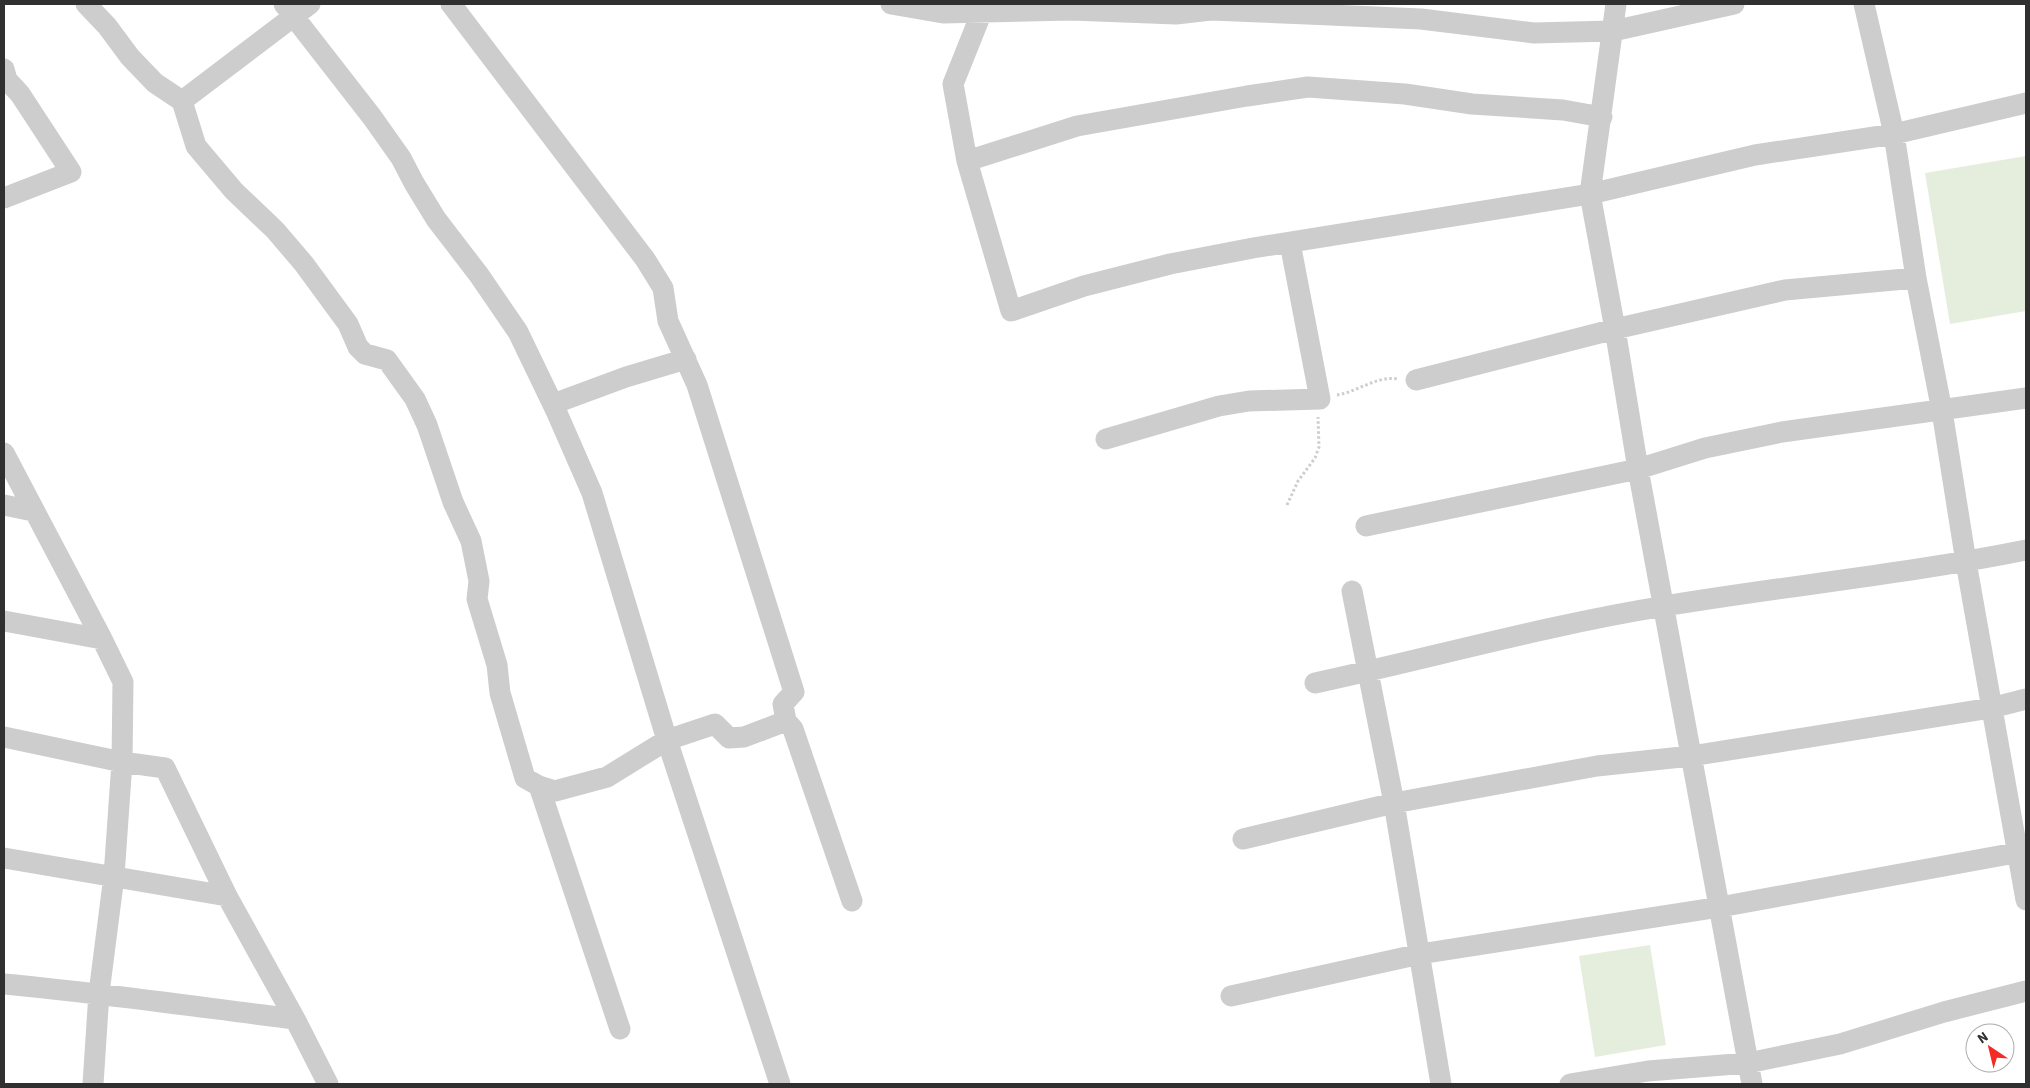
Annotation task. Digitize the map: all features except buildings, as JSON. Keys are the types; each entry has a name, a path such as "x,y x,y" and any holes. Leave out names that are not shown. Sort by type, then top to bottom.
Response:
{"street":[{"path":"86,4 107,26 130,57 155,83 182,101 196,146 206,159 234,191 275,230 304,264 348,324 358,347 365,354 387,360 415,399 427,425 454,502 471,541 479,581 477,599 497,665 500,693 525,778 539,786 555,791 607,776 667,740 715,724 729,738 744,737 786,721"},
{"path":"451,4 645,259 663,288 668,321 698,385 794,692 783,704 786,721 793,729 852,901"},
{"path":"891,4 943,13 984,8 1176,14 1211,7 1424,12 1534,33 1613,31 1734,4"},
{"path":"1616,4 1590,194 1690,756 1752,1084"},
{"path":"1864,4 1894,134 1916,278 1942,411 1991,708 2022,851 2026,900"},
{"path":"182,101 296,8 401,158 436,219 479,275 518,332 553,404 592,493 667,740 780,1084"},
{"path":"984,8 953,84 967,161 1011,311 1084,286 1170,264 1590,194 1755,155 1894,134 2026,103"},
{"path":"4,198 71,172 20,94 5,79"},
{"path":"967,161 1077,126 1308,87 1405,94 1472,104 1562,110 1602,117"},
{"path":"1106,439 1219,406 1249,401 1320,398 1290,243"},
{"path":"1416,380 1615,329 1785,290 1916,278"},
{"path":"553,404 626,377 686,359"},
{"path":"1366,526 1638,470 1705,448 1782,432 2026,398"},
{"path":"4,453 33,511 102,638 123,682 122,762 114,876 99,993 93,1084"},
{"path":"4,505 33,511"},
{"path":"1315,683 1369,672 1541,630 1664,606 1966,562 2026,550"},
{"path":"1352,590 1394,803 1441,1084"},
{"path":"4,622 102,638"},
{"path":"1244,839 1394,803 1597,766 1690,756 1991,708 2026,699"},
{"path":"4,737 122,762 165,768 227,896 295,1019 328,1084"},
{"path":"539,786 620,1029"},
{"path":"1231,996 1420,954 1720,907 2022,851"},
{"path":"4,858 227,896"},
{"path":"4,984 99,993 138,1000 295,1019"},
{"path":"1570,1084 1648,1071 1748,1063 1840,1044 1944,1012 2026,991"}],"path":[{"path":"1287,505 1298,480 1315,458 1319,447 1320,398 1350,393 1384,379 1416,380"}],"green space":[{"path":"2026,156 2026,311 1950,324 1925,173"},
{"path":"1650,945 1666,1045 1595,1057 1579,956"}]}
